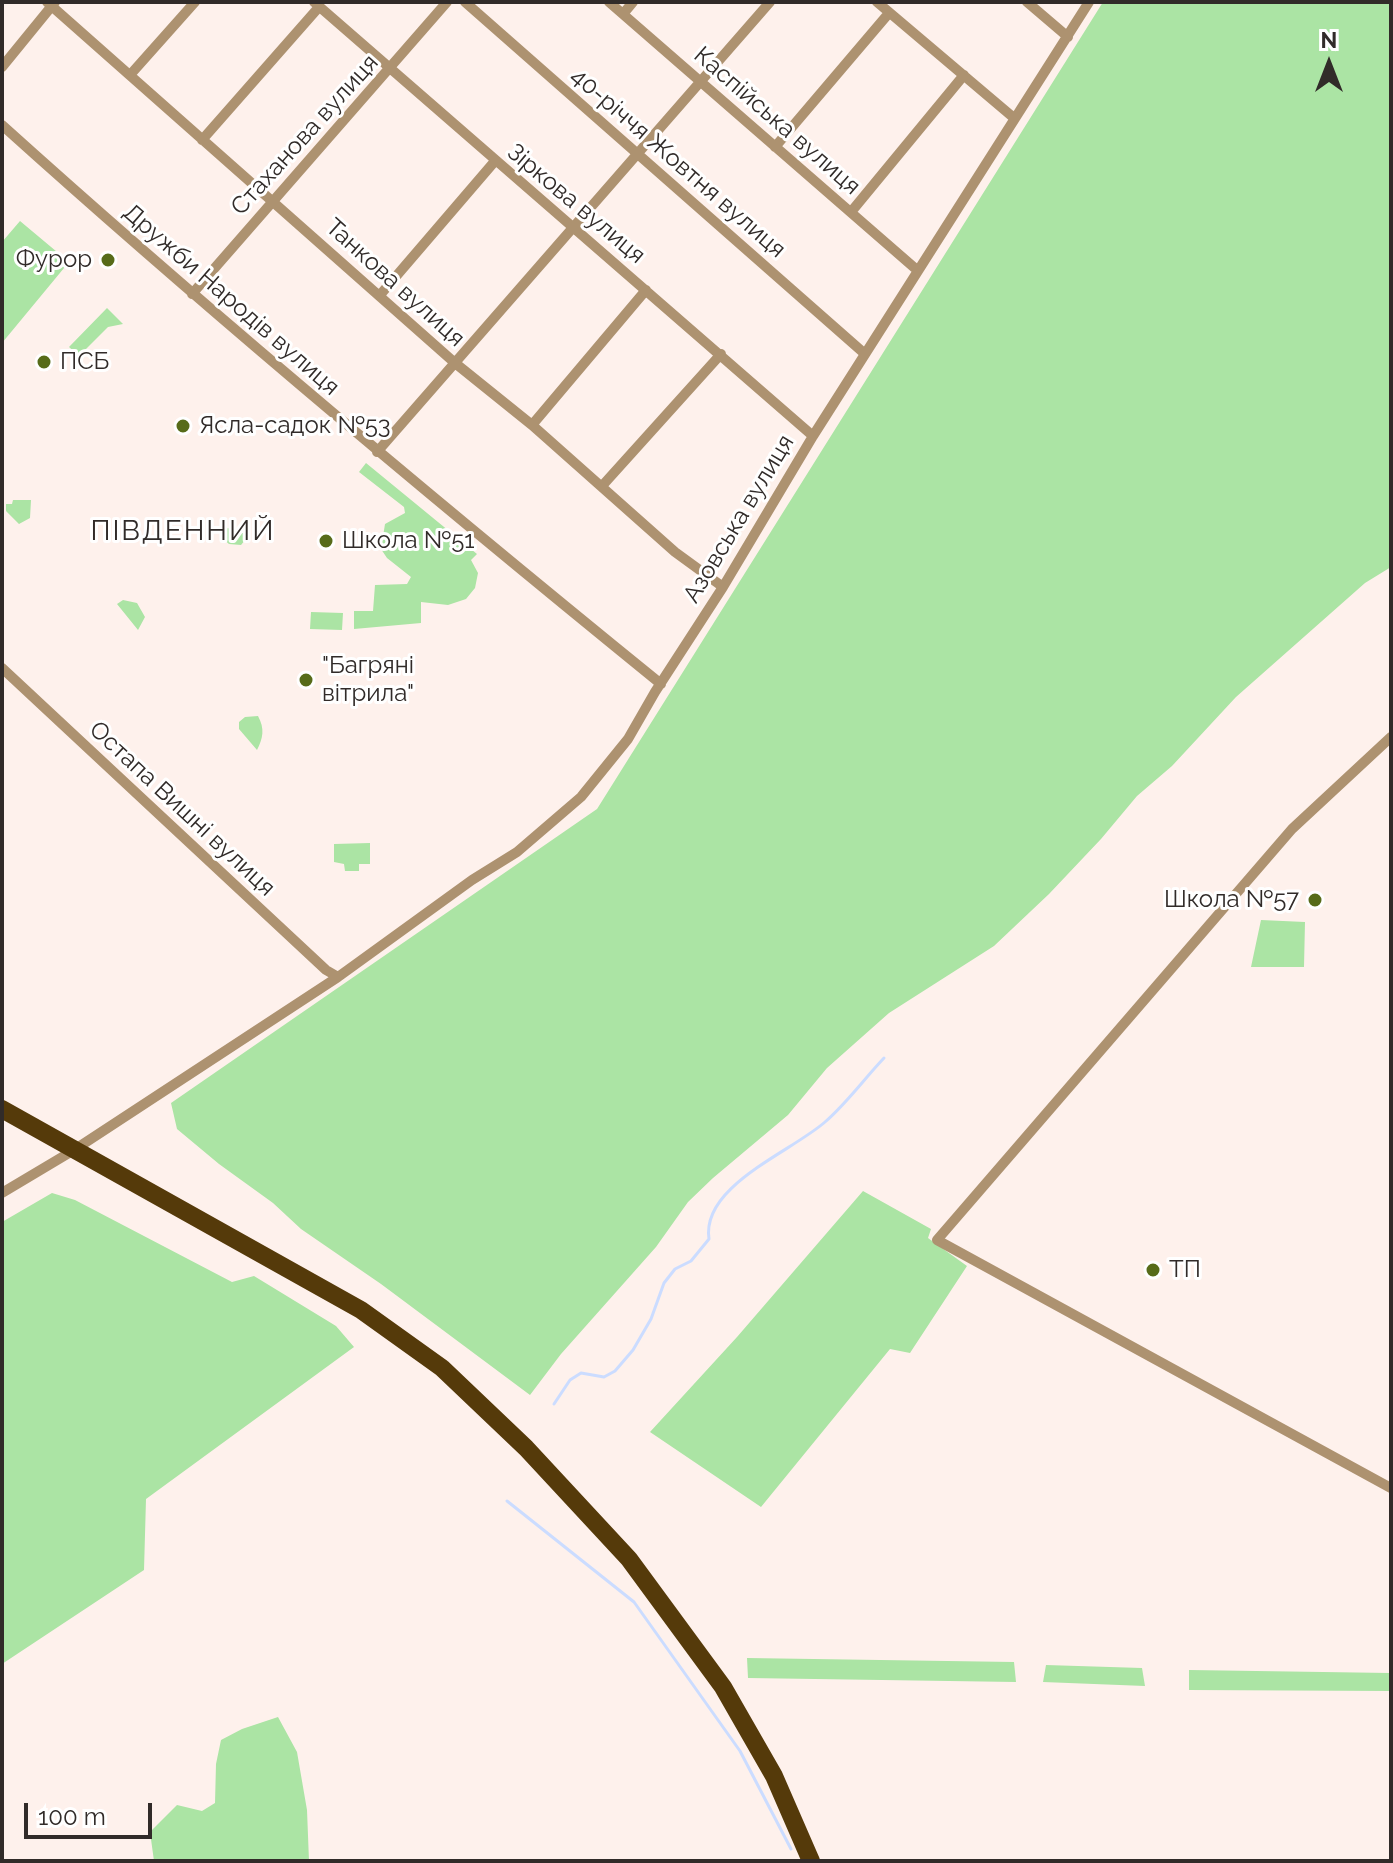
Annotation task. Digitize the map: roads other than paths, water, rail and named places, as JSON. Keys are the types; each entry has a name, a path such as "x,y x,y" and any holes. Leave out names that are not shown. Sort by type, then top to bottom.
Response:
{"highway":[{"path":"2,1109 361,1310 442,1368 526,1448 629,1559 723,1687 774,1776 811,1861"}],"street":[{"path":"130,75 195,2"},
{"name":"Стаханова вулиця","path":"192,294 447,2"},
{"name":"40-річчя Жовтня вулиця","path":"465,2 865,354"},
{"name":"Каспійська вулиця","path":"609,2 917,270"},
{"path":"623,14 633,2"},
{"path":"377,452 770,2"},
{"path":"877,2 1014,118"},
{"path":"1027,2 1068,37"},
{"name":"Азовська вулиця","path":"2,1193 74,1150 338,977 472,880 517,852 581,797 628,739 813,436 1089,2"},
{"path":"2,67 51,3"},
{"name":"Танкова вулиця","path":"51,3 455,363 532,425 675,552 723,587"},
{"path":"202,140 317,4"},
{"name":"Зіркова вулиця","path":"317,4 813,436"},
{"path":"775,147 889,13"},
{"path":"851,212 964,75"},
{"name":"Дружби Народів вулиця","path":"2,125 192,294 377,452 661,684"},
{"path":"380,295 495,161"},
{"path":"532,425 646,290"},
{"path":"602,486 721,354"},
{"name":"Остапа Вишні вулиця","path":"2,668 257,908 326,970 338,977"},
{"path":"1391,737 1292,829 937,1240 1391,1488"}],"waterway":[{"path":"554,1404 570,1380 581,1373 604,1377 615,1371 633,1350 651,1319 664,1283 675,1269 691,1261 709,1239 710,1220 719,1203 751,1172 825,1122 884,1058"},
{"path":"507,1501 634,1602 740,1751 791,1849"}],"place":[{"name":"Фурор","path":"108,260"},
{"name":"ПСБ","path":"44,362"},
{"name":"Ясла-садок №53","path":"183,426"},
{"name":"Школа №51","path":"326,541"},
{"name":"\"Багряні вітрила\"","path":"306,680"},
{"name":"Школа №57","path":"1315,900"},
{"name":"ТП","path":"1153,1270"}],"district":[{"name":"ПІВДЕННИЙ","path":"183,532"}]}
